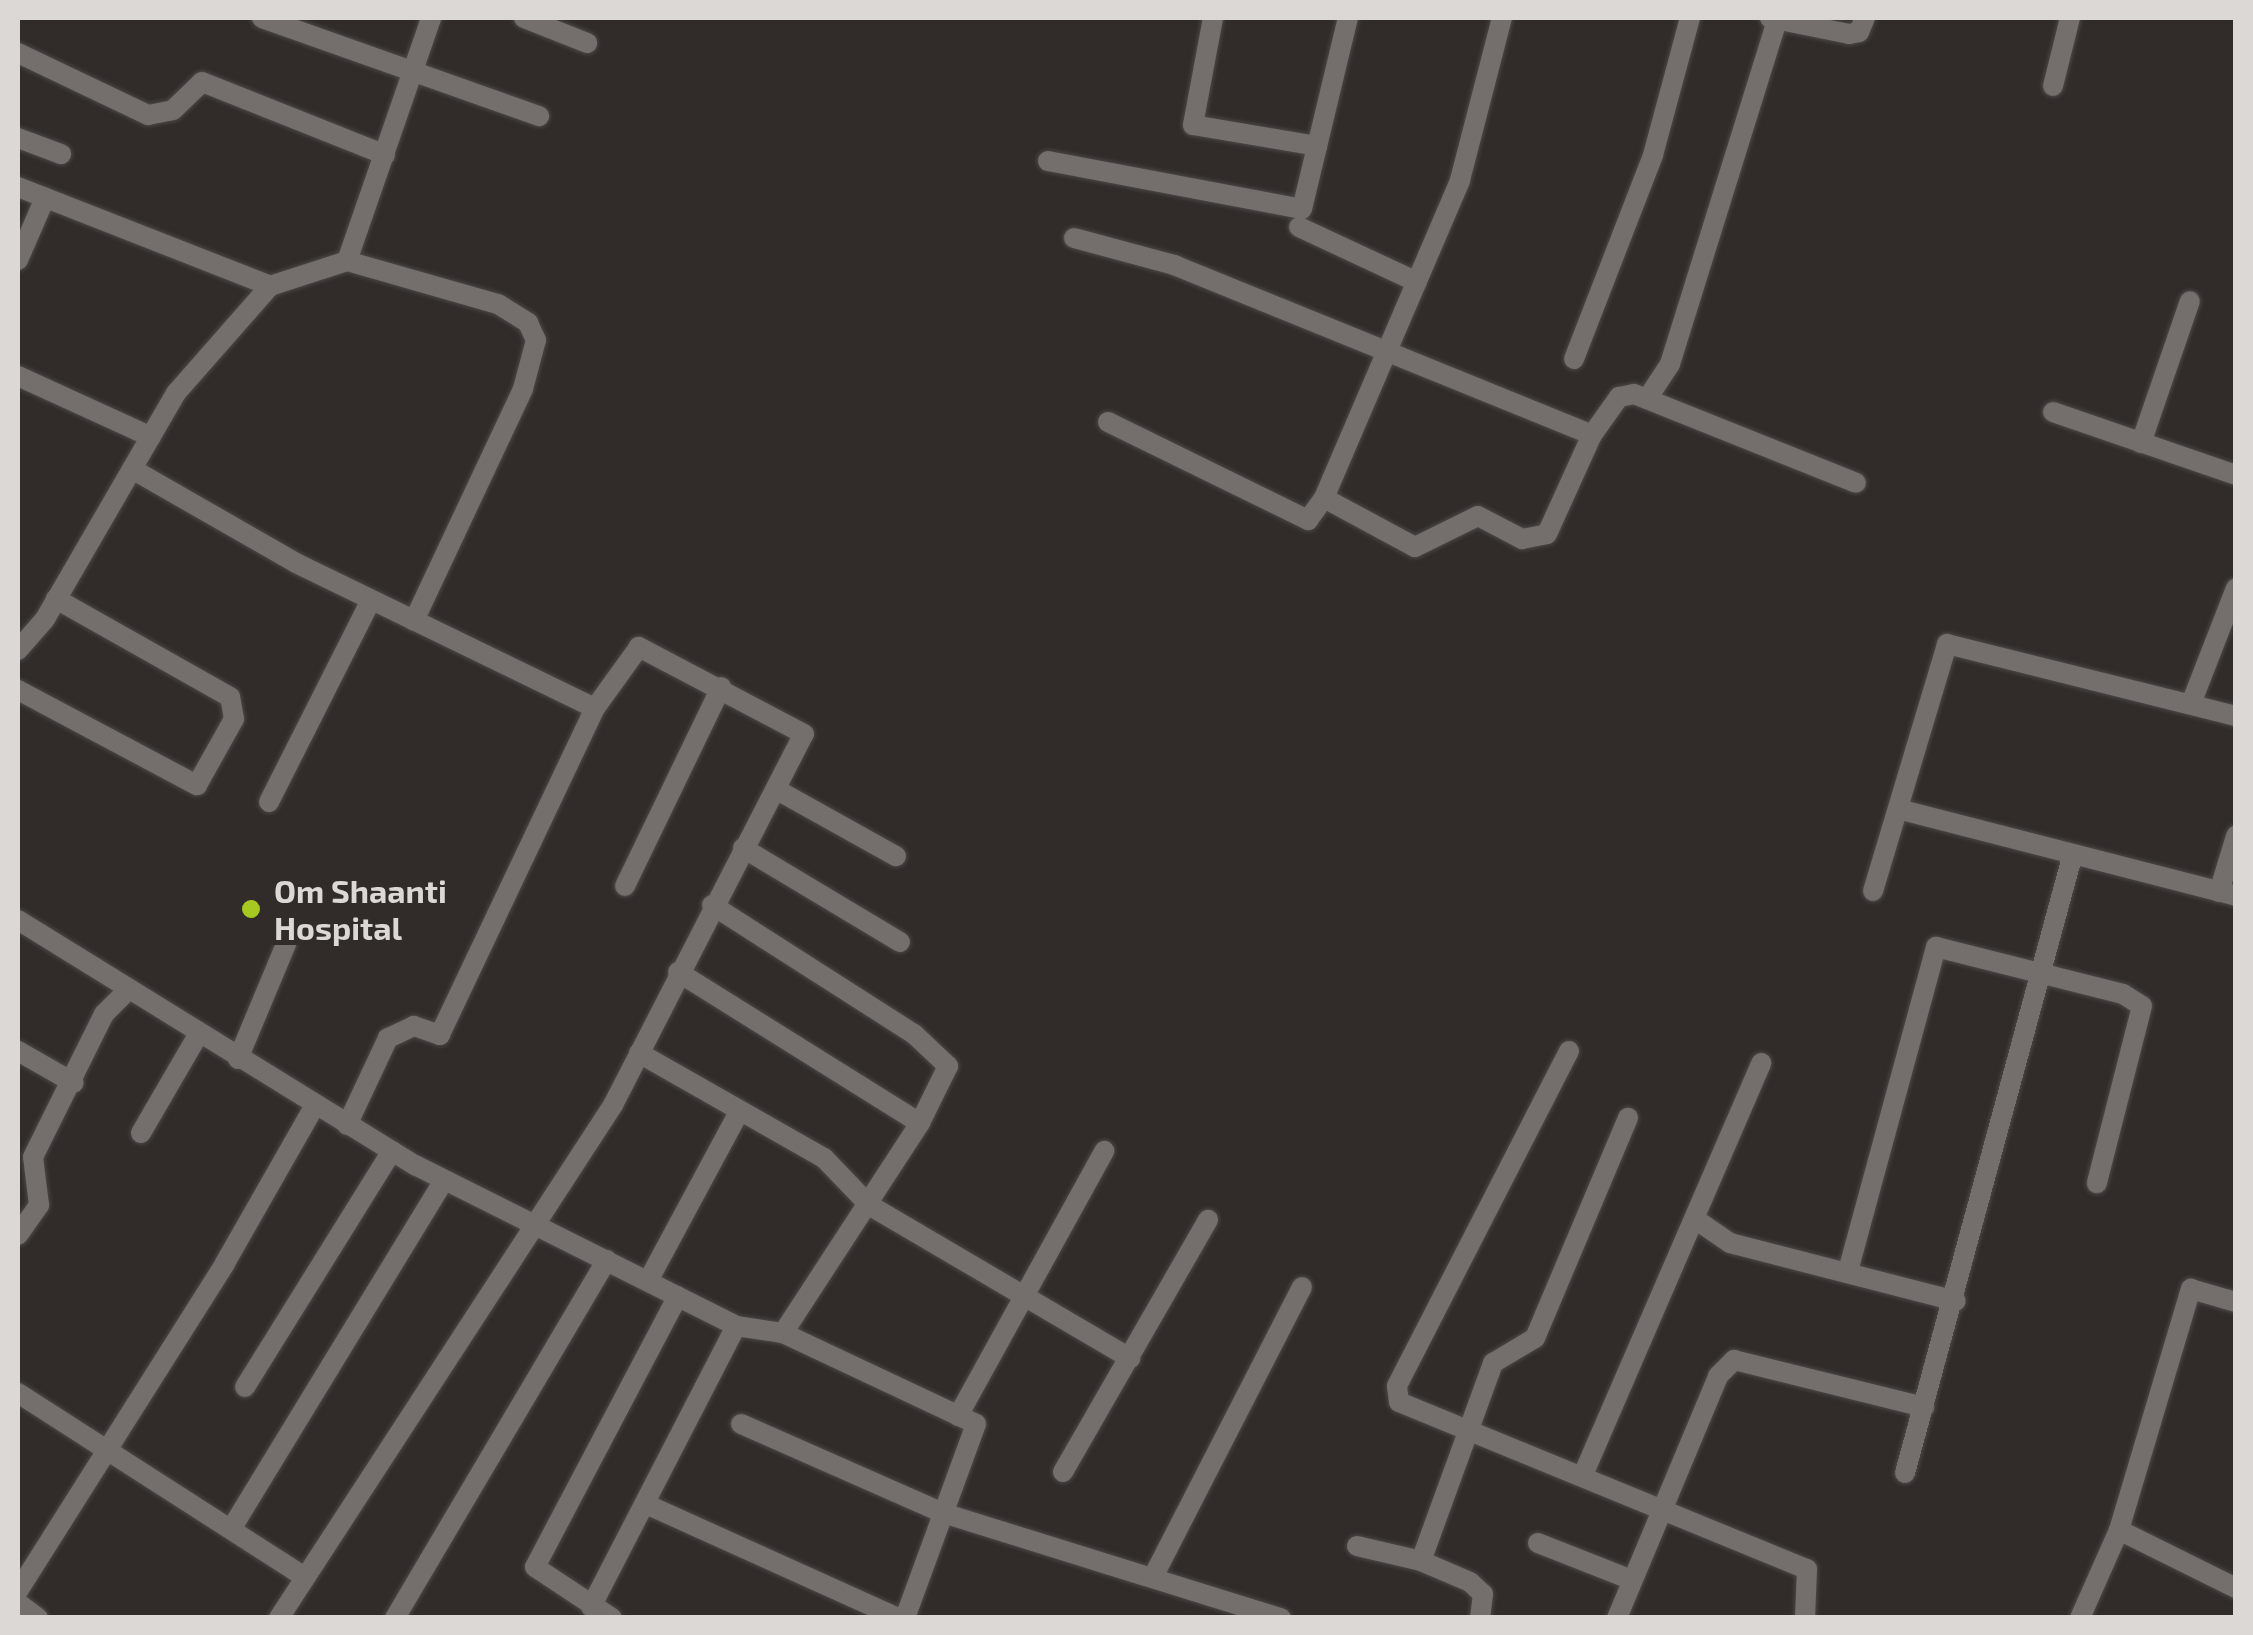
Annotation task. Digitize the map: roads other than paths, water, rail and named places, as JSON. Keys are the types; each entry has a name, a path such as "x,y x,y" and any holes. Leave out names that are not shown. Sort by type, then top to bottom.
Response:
{"street":[{"path":"262,18 539,116"},
{"path":"347,261 431,18"},
{"path":"524,18 588,43"},
{"path":"1213,18 1194,125 1317,146"},
{"path":"1048,161 1302,209 1348,18"},
{"path":"1108,422 1308,520 1324,498 1460,180 1502,18"},
{"path":"1574,359 1653,155 1690,18"},
{"path":"1647,400 1670,364 1774,19 1848,34 1859,32 1865,18"},
{"path":"2054,86 2070,18"},
{"path":"18,53 148,115 173,110 202,82 385,156"},
{"path":"18,138 61,154"},
{"path":"18,187 270,286"},
{"path":"18,260 44,198"},
{"path":"1298,227 1417,282"},
{"path":"1074,238 1174,265 1389,349 1592,435"},
{"path":"18,650 56,600 176,393 270,286 347,261 498,304 528,323 536,340 524,390 414,621"},
{"path":"2141,443 2190,301"},
{"path":"18,376 151,437"},
{"path":"1324,498 1415,547 1478,516 1522,539 1547,534 1592,435 1619,397 1647,400 1856,483"},
{"path":"2053,412 2236,475"},
{"path":"132,469 371,600 595,708"},
{"path":"2192,701 2236,588"},
{"path":"18,690 197,785 234,719 230,696 56,600"},
{"path":"269,802 371,600"},
{"path":"1873,891 1947,644 2192,701 2236,716"},
{"path":"279,1618 301,1575 534,1224 639,1054 712,905 779,791 804,734 645,646 630,656 595,708 440,1035 414,1026 388,1038 347,1125"},
{"path":"624,886 721,688"},
{"path":"779,791 896,856"},
{"path":"1898,809 2072,858 2227,894 2236,836"},
{"path":"743,848 900,942"},
{"path":"1905,1472 1956,1300 2037,973 2072,858"},
{"path":"712,905 947,1060 946,1079 920,1123 783,1334"},
{"path":"18,920 198,1035 444,1180 736,1326 783,1334 976,1424 901,1618 648,1506"},
{"path":"238,1059 286,944"},
{"path":"1848,1271 1936,947 2123,994 2142,1006 2097,1183"},
{"path":"678,972 920,1123"},
{"path":"18,1235 39,1205 33,1157 74,1083 104,1014 128,990"},
{"path":"141,1134 198,1035"},
{"path":"18,1051 74,1083"},
{"path":"1569,1051 1398,1386 1399,1402 1808,1569 1805,1618"},
{"path":"639,1054 738,1114 824,1158 869,1205 1023,1300 1130,1358"},
{"path":"1583,1475 1761,1063"},
{"path":"18,1590 111,1449 315,1106"},
{"path":"648,1281 738,1114"},
{"path":"1421,1561 1493,1362 1534,1338 1628,1118"},
{"path":"958,1416 1104,1151"},
{"path":"245,1387 392,1152"},
{"path":"233,1526 444,1180"},
{"path":"1695,1219 1730,1243 1956,1300"},
{"path":"1063,1472 1208,1220"},
{"path":"395,1618 606,1260"},
{"path":"1153,1578 1302,1287"},
{"path":"2080,1618 2118,1530 2191,1289 2236,1302"},
{"path":"612,1618 535,1566 678,1296"},
{"path":"591,1607 648,1506 736,1326"},
{"path":"1617,1618 1718,1376 1734,1360 1924,1407"},
{"path":"18,1393 233,1526 301,1575"},
{"path":"741,1424 943,1513 1281,1618"},
{"path":"2118,1530 2236,1588"},
{"path":"1538,1543 1632,1580"},
{"path":"1357,1546 1421,1561 1479,1588 1480,1618"},
{"path":"18,1603 38,1618"}],"place":[{"name":"Om Shaanti Hospital","path":"251,909"}]}
